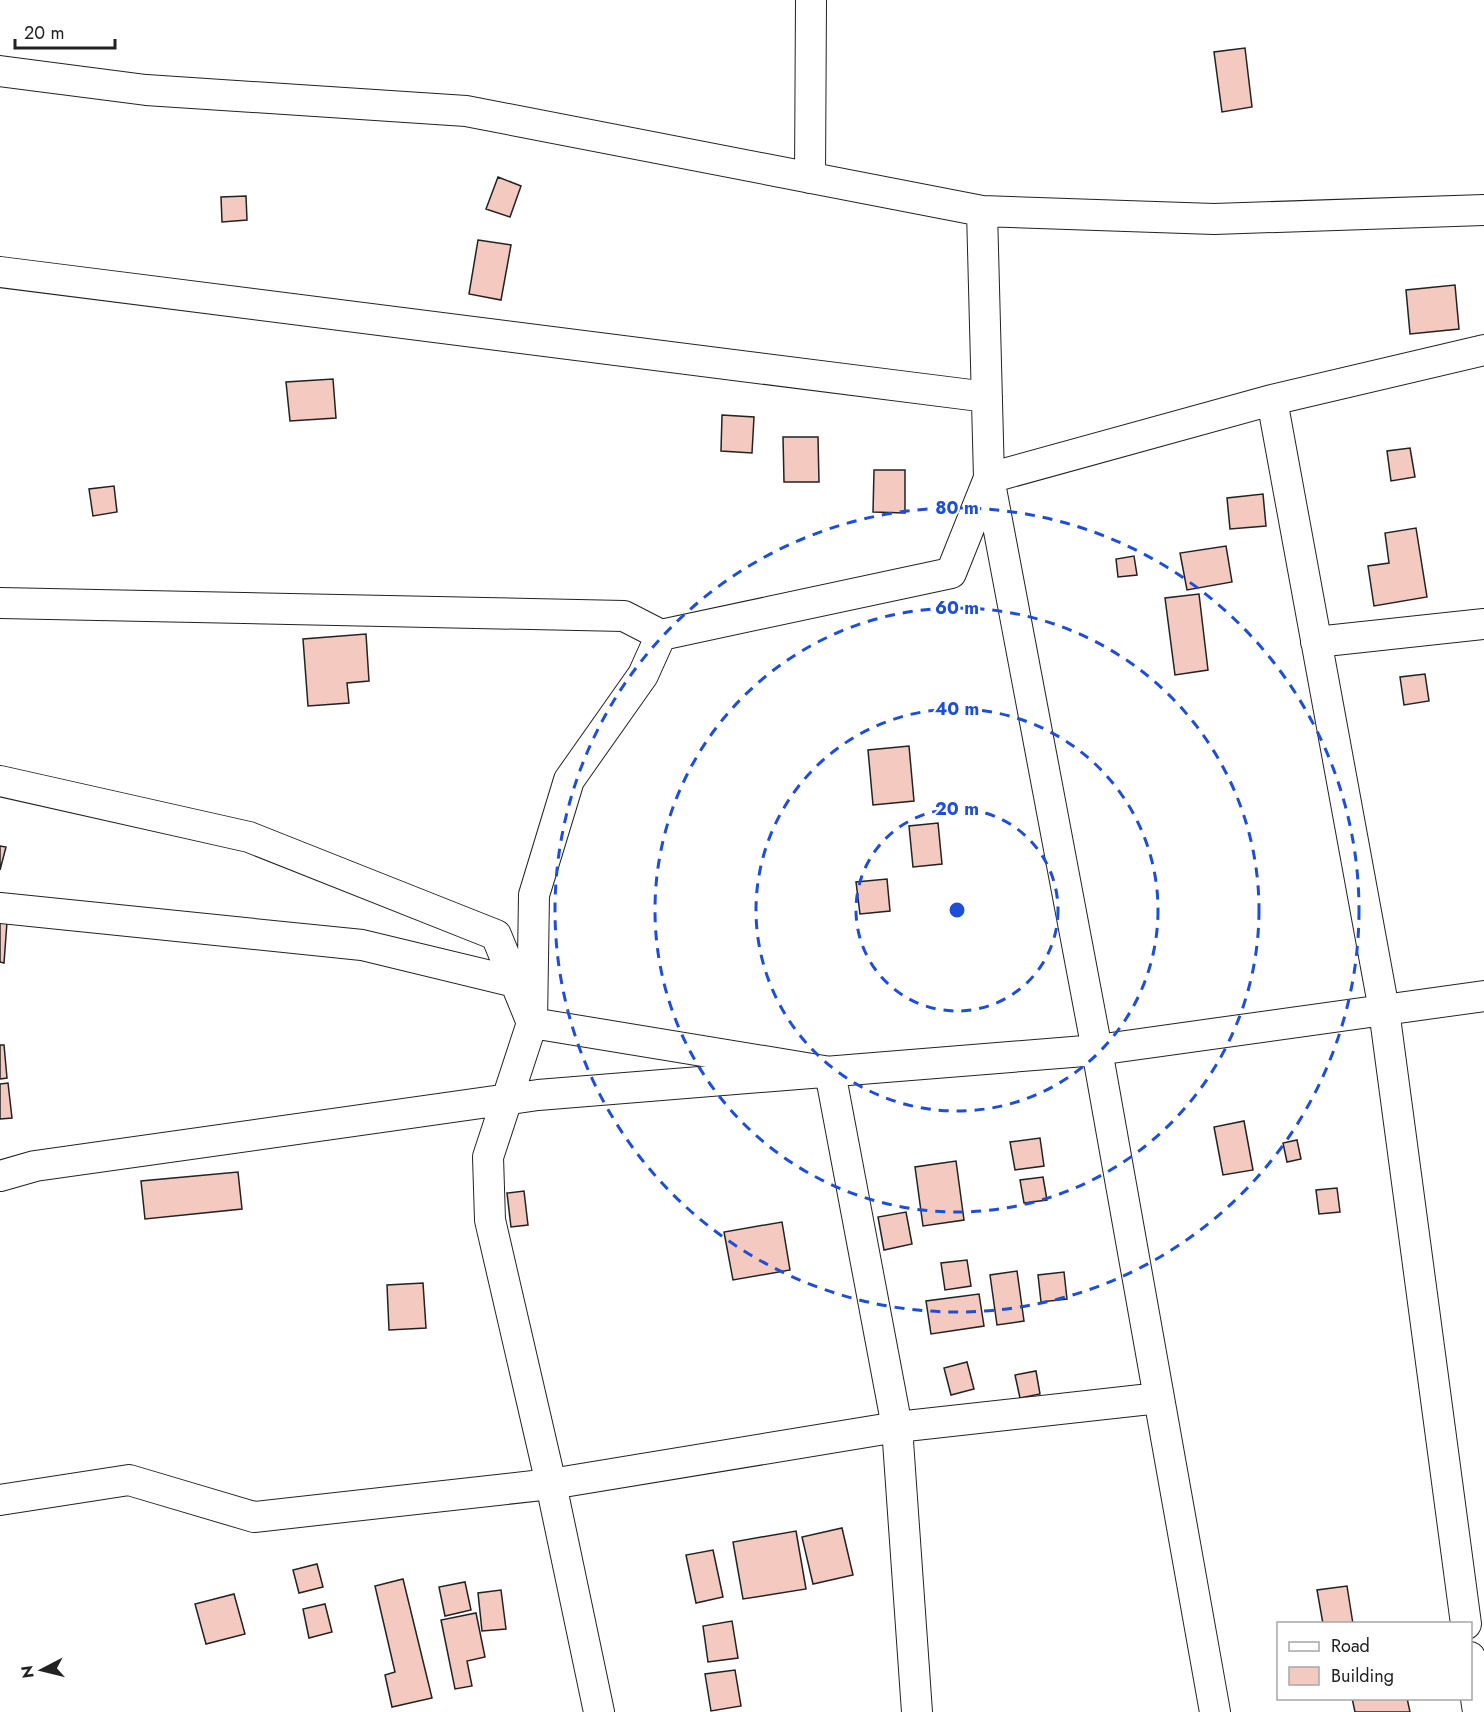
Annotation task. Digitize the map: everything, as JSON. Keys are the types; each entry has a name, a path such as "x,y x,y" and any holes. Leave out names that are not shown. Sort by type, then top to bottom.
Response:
{"street":[{"path":"810,178 811,0"},
{"path":"0,72 146,90 466,111 982,211 1214,219 1484,210"},
{"path":"982,211 989,478 1097,1050 1215,1712"},
{"path":"0,272 987,397"},
{"path":"989,478 1272,399 1484,350"},
{"path":"1272,399 1384,1010 1466,1622"},
{"path":"0,603 624,616 661,634 951,573 989,478"},
{"path":"1316,642 1484,624"},
{"path":"599,1712 551,1484 490,1220 488,1157 532,1023 534,895 569,780 643,675 661,634"},
{"path":"0,781 249,837 496,935 532,1023"},
{"path":"0,908 362,945 515,982"},
{"path":"0,1176 35,1166 507,1100 1097,1050 1484,996"},
{"path":"532,1023 830,1072"},
{"path":"830,1072 897,1427 916,1712"},
{"path":"0,1500 129,1480 254,1517 551,1484 897,1427 1159,1398"},
{"path":"1472,1671 1478,1712"}],"building":[{"path":"1245,48 1252,107 1222,112 1214,52"},
{"path":"498,177 521,186 510,217 486,209"},
{"path":"246,196 247,220 222,222 221,197"},
{"path":"478,240 511,245 501,300 469,294"},
{"path":"1455,285 1459,329 1410,334 1406,290"},
{"path":"333,379 336,418 290,421 286,382"},
{"path":"722,415 754,417 752,453 721,451"},
{"path":"783,437 818,437 819,482 784,482"},
{"path":"1410,448 1415,477 1391,481 1387,451"},
{"path":"874,470 905,470 905,513 873,512"},
{"path":"114,486 117,512 93,516 89,489"},
{"path":"1263,494 1266,526 1230,529 1227,498"},
{"path":"1416,528 1427,597 1374,606 1368,566 1389,563 1385,533"},
{"path":"1226,546 1232,582 1187,590 1180,553"},
{"path":"1134,556 1137,575 1118,577 1116,559"},
{"path":"1199,594 1208,670 1175,675 1165,598"},
{"path":"366,634 369,681 347,683 349,703 308,706 303,639"},
{"path":"1425,674 1429,701 1404,705 1400,677"},
{"path":"909,746 914,801 873,805 868,750"},
{"path":"938,823 942,864 913,867 909,826"},
{"path":"0,846 6,847 0,870"},
{"path":"887,879 890,911 860,914 856,882"},
{"path":"0,922 7,922 4,963 0,962"},
{"path":"0,1045 4,1045 7,1078 0,1079"},
{"path":"8,1083 12,1118 0,1119 0,1084"},
{"path":"1244,1121 1253,1170 1223,1175 1214,1127"},
{"path":"1040,1138 1044,1166 1015,1170 1010,1142"},
{"path":"1297,1140 1301,1159 1287,1162 1283,1143"},
{"path":"956,1161 964,1220 923,1226 915,1167"},
{"path":"238,1172 242,1209 145,1219 141,1181"},
{"path":"1043,1177 1047,1200 1024,1203 1020,1180"},
{"path":"1337,1188 1340,1212 1319,1214 1316,1190"},
{"path":"524,1191 528,1225 511,1227 507,1193"},
{"path":"906,1212 912,1244 884,1250 878,1217"},
{"path":"782,1222 790,1270 733,1280 724,1232"},
{"path":"967,1260 971,1286 945,1290 941,1263"},
{"path":"1017,1271 1024,1321 997,1325 990,1275"},
{"path":"1064,1272 1067,1299 1041,1302 1038,1275"},
{"path":"423,1283 426,1328 389,1330 387,1285"},
{"path":"979,1294 984,1326 931,1334 926,1301"},
{"path":"967,1362 974,1389 951,1395 944,1368"},
{"path":"1036,1371 1040,1394 1020,1398 1015,1375"},
{"path":"842,1528 853,1575 813,1584 802,1537"},
{"path":"796,1531 806,1589 743,1599 733,1542"},
{"path":"713,1550 723,1597 696,1603 686,1555"},
{"path":"317,1564 323,1587 299,1593 293,1570"},
{"path":"403,1579 432,1698 392,1707 385,1675 395,1672 375,1586"},
{"path":"465,1582 471,1610 445,1616 439,1587"},
{"path":"1347,1586 1353,1622 1323,1622 1317,1590"},
{"path":"501,1590 506,1629 482,1631 478,1593"},
{"path":"234,1594 245,1634 206,1644 195,1604"},
{"path":"325,1604 332,1632 309,1638 303,1609"},
{"path":"476,1613 485,1657 467,1661 472,1686 455,1689 441,1620"},
{"path":"732,1621 738,1658 708,1662 703,1626"},
{"path":"735,1670 741,1706 711,1711 705,1674"},
{"path":"1352,1700 1407,1700 1410,1712 1355,1712"}]}
